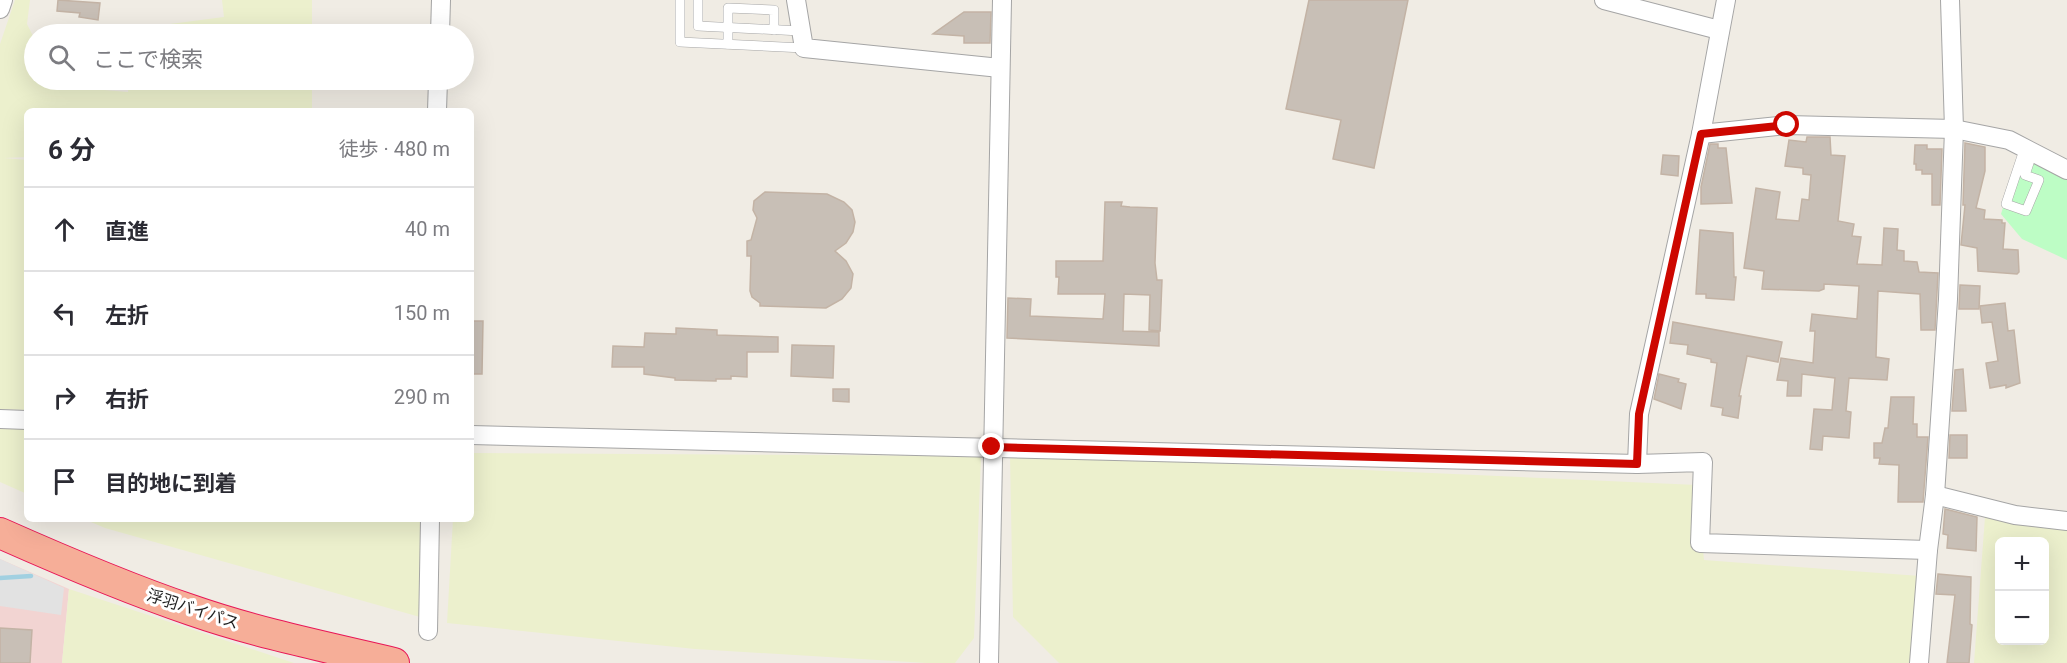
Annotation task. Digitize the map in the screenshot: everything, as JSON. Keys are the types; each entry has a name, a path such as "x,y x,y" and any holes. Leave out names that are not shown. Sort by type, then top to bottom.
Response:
{"highway":[{"name":"浮羽バイパス","path":"0,533 109,580 192,611 282,638 394,663"}],"street":[{"path":"0,9 3,0"},
{"path":"440,24 441,0"},
{"path":"796,0 802,40 1000,68"},
{"path":"989,663 1002,0"},
{"path":"1604,0 1719,30"},
{"path":"1637,464 1639,414 1701,134 1726,0"},
{"path":"1919,663 1935,495 1948,299 1954,129 1950,0"},
{"path":"437,108 438,90"},
{"path":"1701,134 1787,125 1954,129 2009,140 2067,170"},
{"path":"0,419 24,420"},
{"path":"474,435 1637,464 1703,462 1700,543 1928,550"},
{"path":"1935,495 2015,515 2067,521"},
{"path":"428,631 429,522"}],"lane":[{"path":"680,0 680,42 728,44 802,40"},
{"path":"698,0 698,26 774,30 802,40"},
{"path":"728,44 728,8 774,10 774,30"},
{"path":"2029,149 2025,175 2039,180 2026,211 2006,204 2029,149"}],"shaded area":[{"path":"0,559 69,589 62,663 0,663"},
{"path":"0,559 64,588 61,615 0,606"}],"green space":[{"path":"15,0 30,0 27,24 24,24 24,90 128,92 128,90 312,90 312,108 24,108 24,157 4,158 24,160 24,410 0,409 0,44"},
{"path":"222,0 312,0 312,24 170,24 224,17"},
{"path":"2021,150 2067,174 2067,260 2022,239 2001,214"},
{"path":"0,426 24,427 24,493 0,482"},
{"path":"474,453 981,456 974,638 955,663 695,649 447,623 453,522 474,522"},
{"path":"1010,454 1697,485 1704,560 1920,576 1912,663 1059,663 1013,617"},
{"path":"1985,517 2067,527 2067,663 1974,663"},
{"path":"91,522 424,522 420,617 105,528"},
{"path":"69,589 294,663 62,663"}],"building":[{"path":"58,0 100,3 98,20 79,17 80,13 57,11"},
{"path":"1309,0 1408,0 1374,168 1333,159 1341,120 1286,109"},
{"path":"964,12 991,12 990,43 964,43 964,36 933,34"},
{"path":"1807,137 1830,137 1831,155 1845,156 1838,221 1854,224 1852,236 1861,237 1857,264 1882,265 1884,228 1898,229 1897,250 1904,251 1904,261 1917,262 1919,272 1938,273 1935,330 1921,330 1920,294 1878,291 1876,357 1889,359 1887,380 1849,378 1846,411 1851,412 1849,438 1823,436 1822,450 1810,449 1814,409 1832,410 1835,378 1802,374 1801,396 1787,396 1788,381 1777,380 1781,358 1813,363 1815,331 1810,331 1812,314 1857,319 1859,286 1824,284 1824,289 1819,291 1762,289 1764,271 1744,268 1756,188 1780,192 1776,219 1799,221 1802,199 1809,200 1811,175 1803,174 1803,168 1785,166 1789,140 1806,142"},
{"path":"1965,143 1985,147 1985,171 1976,208 1985,210 1984,219 2002,220 2002,223 2005,223 2003,249 2018,250 2019,272 2017,274 1978,271 1977,248 1961,245 1965,205 1963,205"},
{"path":"1710,144 1718,144 1718,148 1726,148 1732,203 1701,204 1701,187"},
{"path":"1915,145 1927,145 1927,149 1942,149 1940,205 1932,205 1932,174 1922,174 1922,170 1916,170"},
{"path":"1663,155 1679,156 1678,176 1661,174"},
{"path":"765,192 827,194 844,202 852,210 855,222 853,232 846,243 835,251 846,261 853,274 851,288 842,299 826,308 760,306 760,303 752,297 750,291 751,256 747,256 747,241 751,240 757,218 753,210 754,201"},
{"path":"1105,202 1122,202 1121,206 1157,208 1155,263 1157,280 1162,280 1160,331 1149,330 1150,295 1124,294 1123,331 1159,332 1159,346 1007,338 1008,298 1031,299 1030,316 1103,319 1105,294 1058,294 1059,277 1056,277 1056,261 1103,261"},
{"path":"1700,230 1733,233 1734,277 1736,277 1734,300 1706,298 1706,294 1696,294"},
{"path":"1960,285 1980,286 1979,309 1959,309"},
{"path":"2005,303 2008,331 2014,330 2020,383 2006,388 2006,385 1990,388 1986,363 1998,361 1992,322 1982,323 1980,306"},
{"path":"474,321 483,321 482,374 474,374"},
{"path":"1673,322 1782,342 1778,362 1747,356 1739,396 1741,396 1738,418 1722,415 1723,408 1711,406 1717,363 1711,362 1711,359 1687,354 1688,345 1670,343"},
{"path":"676,328 717,330 717,335 778,337 778,352 747,352 747,377 731,376 731,379 716,379 716,381 675,380 675,378 644,374 644,367 612,367 613,346 644,347 645,333 676,334"},
{"path":"792,345 834,346 833,378 791,376"},
{"path":"1963,369 1966,411 1952,411 1955,370"},
{"path":"1659,374 1679,379 1678,382 1686,384 1681,409 1654,399"},
{"path":"833,389 849,389 849,402 833,401"},
{"path":"1891,397 1914,397 1913,424 1917,424 1917,437 1928,437 1923,502 1898,502 1899,465 1879,464 1880,458 1874,458 1874,443 1882,443 1885,428 1888,428"},
{"path":"1950,435 1967,435 1967,458 1949,458"},
{"path":"1945,509 1977,517 1976,551 1947,548 1948,535 1943,534"},
{"path":"1938,574 1971,577 1970,624 1972,625 1969,663 1947,663 1955,595 1936,594"},
{"path":"0,628 32,630 30,663 0,663"}],"waterway":[{"path":"0,578 31,576"}],"route":[{"path":"992,447 1637,464 1639,414 1701,134 1787,125"}]}
